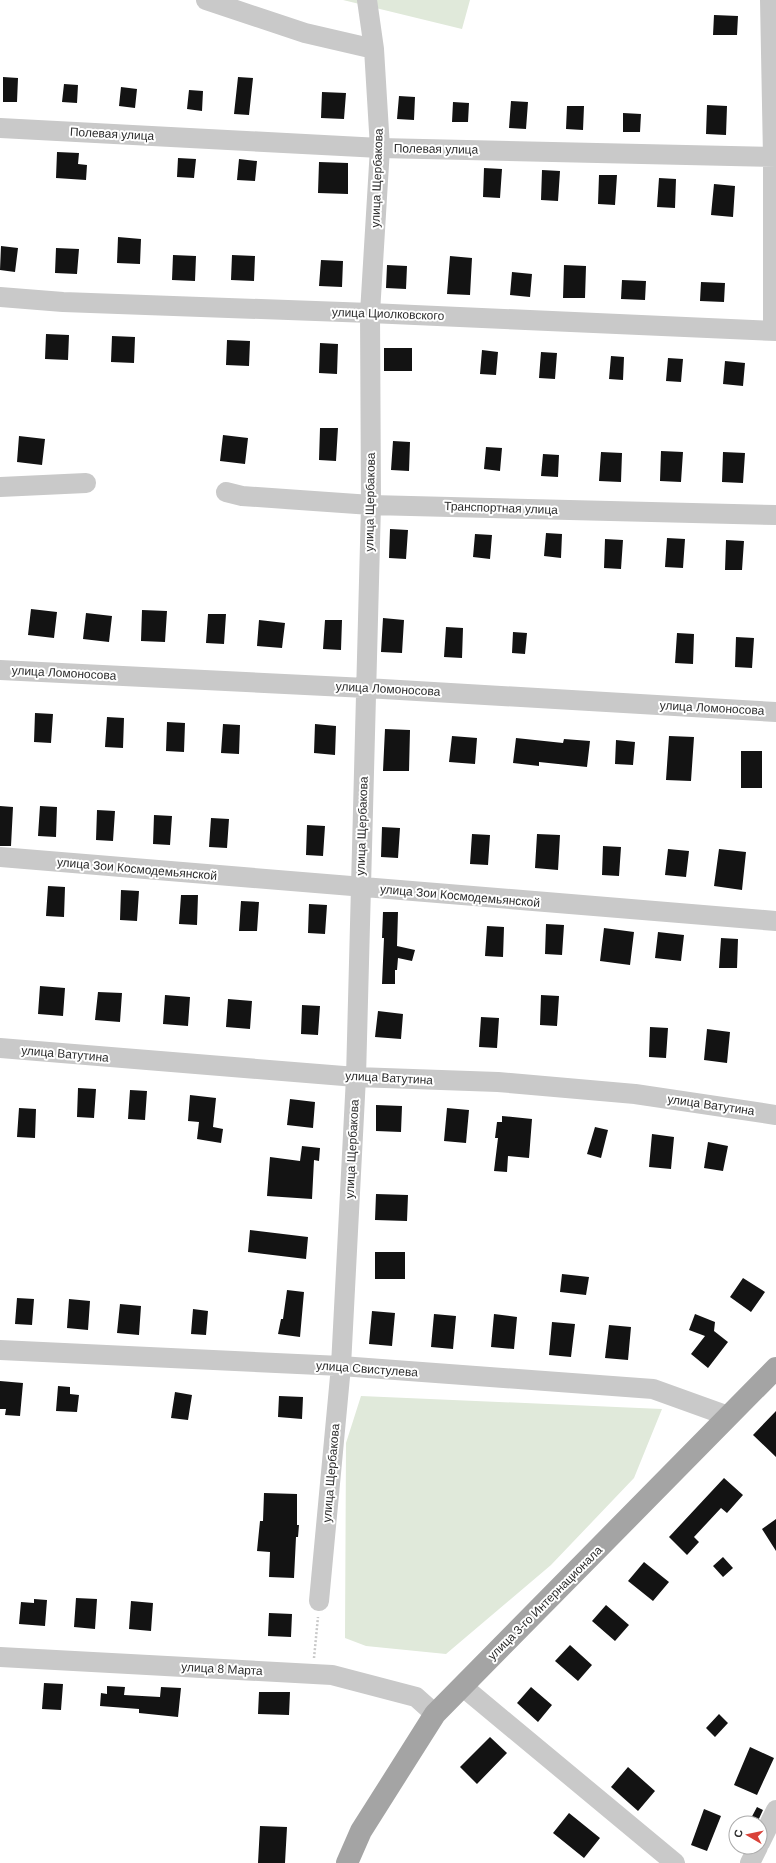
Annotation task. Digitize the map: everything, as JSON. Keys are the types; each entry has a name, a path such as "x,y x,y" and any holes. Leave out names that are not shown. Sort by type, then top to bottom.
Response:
{"main road":[{"name":"улица 3-го Интернационала","path":"347,1863 361,1831 435,1714 776,1368"}],"street":[{"path":"206,0 305,33 374,49"},
{"name":"улица Щербакова","path":"319,1602 341,1366 356,1077 371,505 370,313 380,148 374,49 367,0"},
{"path":"770,0 775,157 774,331"},
{"name":"Полевая улица","path":"0,128 380,148 775,157"},
{"name":"улица Циолковского","path":"0,297 63,302 370,313 774,331"},
{"path":"0,487 86,483"},
{"name":"Транспортная улица","path":"226,492 242,496 371,505 776,516"},
{"name":"улица Ломоносова","path":"0,670 366,688 776,712"},
{"name":"улица Зои Космодемьянской","path":"0,857 360,888 776,921"},
{"name":"улица Ватутина","path":"0,1048 356,1077 498,1082 635,1094 776,1115"},
{"name":"улица Свистулева","path":"0,1350 341,1366 653,1389 728,1416"},
{"name":"улица 8 Марта","path":"0,1657 332,1675 416,1697 435,1714"},
{"path":"462,1686 675,1863"},
{"path":"768,1826 776,1810"}],"path":[{"path":"312,1674 319,1602"}],"green space":[{"path":"343,0 470,0 462,29"},
{"path":"361,1396 662,1409 634,1478 551,1565 446,1654 366,1646 345,1638 346,1443"}],"building":[{"path":"714,15 738,16 737,35 713,35"},
{"path":"3,77 18,78 17,102 3,102"},
{"path":"238,77 253,78 249,115 234,114"},
{"path":"64,84 78,85 77,103 62,102"},
{"path":"121,87 137,89 135,108 119,106"},
{"path":"189,90 203,91 202,111 187,109"},
{"path":"322,92 346,93 344,119 321,118"},
{"path":"399,96 415,97 414,120 397,119"},
{"path":"511,101 528,102 526,129 509,128"},
{"path":"453,102 469,103 468,122 452,122"},
{"path":"707,105 727,106 726,135 706,134"},
{"path":"567,106 584,106 583,130 566,129"},
{"path":"623,113 641,114 640,132 623,132"},
{"path":"57,152 79,153 78,164 87,165 86,180 56,178"},
{"path":"178,158 196,159 194,178 177,177"},
{"path":"239,159 257,161 255,181 237,180"},
{"path":"319,162 348,163 348,194 318,193"},
{"path":"484,168 502,169 500,198 483,197"},
{"path":"542,170 560,171 558,201 541,200"},
{"path":"599,175 617,175 615,205 598,204"},
{"path":"659,178 676,179 675,208 657,207"},
{"path":"714,184 735,186 733,217 711,215"},
{"path":"118,237 141,239 140,264 117,263"},
{"path":"1,246 18,248 15,272 0,270"},
{"path":"56,248 79,249 77,274 55,273"},
{"path":"173,255 196,256 195,281 172,280"},
{"path":"232,255 255,256 254,281 231,280"},
{"path":"450,256 472,258 470,295 447,294"},
{"path":"321,260 343,261 342,287 319,286"},
{"path":"387,265 407,266 406,289 386,288"},
{"path":"564,265 586,266 585,298 563,298"},
{"path":"512,272 532,274 530,297 510,295"},
{"path":"622,280 646,281 645,300 621,299"},
{"path":"701,282 725,283 724,302 700,301"},
{"path":"46,334 69,335 68,360 45,359"},
{"path":"112,336 135,337 134,363 111,362"},
{"path":"227,340 250,341 249,366 226,365"},
{"path":"320,343 338,344 337,374 319,373"},
{"path":"384,348 412,348 412,371 384,371"},
{"path":"482,350 498,352 496,375 480,374"},
{"path":"541,352 557,353 555,379 539,378"},
{"path":"611,356 624,357 623,380 609,379"},
{"path":"668,358 683,359 681,382 666,381"},
{"path":"725,361 745,363 743,386 723,384"},
{"path":"320,428 338,428 336,461 319,460"},
{"path":"223,435 248,438 245,464 220,461"},
{"path":"19,436 45,439 42,465 17,462"},
{"path":"393,441 410,442 409,471 391,470"},
{"path":"486,447 502,448 500,471 484,469"},
{"path":"661,451 683,452 681,482 660,481"},
{"path":"601,452 622,453 621,482 599,481"},
{"path":"723,452 745,453 743,483 722,482"},
{"path":"543,454 559,455 558,477 541,476"},
{"path":"390,529 408,530 406,559 389,558"},
{"path":"546,533 562,534 561,558 544,556"},
{"path":"475,534 492,535 490,559 473,557"},
{"path":"667,538 685,539 683,568 665,567"},
{"path":"605,539 623,540 621,569 604,568"},
{"path":"726,540 744,541 742,570 725,570"},
{"path":"31,609 57,612 54,638 28,635"},
{"path":"142,610 167,611 165,642 141,641"},
{"path":"86,613 112,616 109,642 83,639"},
{"path":"208,614 226,614 224,644 206,643"},
{"path":"383,618 404,620 402,653 381,652"},
{"path":"259,620 285,623 282,648 257,646"},
{"path":"325,620 342,620 341,650 323,649"},
{"path":"446,627 463,628 462,658 444,657"},
{"path":"513,632 527,633 525,654 512,653"},
{"path":"677,633 694,634 693,664 675,663"},
{"path":"736,637 754,638 752,668 735,667"},
{"path":"35,713 53,714 51,743 34,742"},
{"path":"107,717 124,718 123,748 105,747"},
{"path":"167,722 185,723 184,752 166,751"},
{"path":"223,724 240,725 239,754 221,753"},
{"path":"315,724 336,726 335,755 314,753"},
{"path":"385,729 410,730 409,771 383,771"},
{"path":"452,736 477,738 475,764 449,762"},
{"path":"669,736 694,737 691,781 666,780"},
{"path":"516,738 563,743 564,739 590,741 587,767 539,762 539,766 513,763"},
{"path":"616,740 635,742 633,765 615,764"},
{"path":"741,751 762,751 762,788 741,788"},
{"path":"0,806 13,807 11,846 0,846"},
{"path":"40,806 57,807 56,837 38,836"},
{"path":"97,810 115,811 113,841 96,840"},
{"path":"154,815 172,816 170,845 153,844"},
{"path":"211,818 229,819 227,848 209,847"},
{"path":"307,825 325,826 323,856 306,855"},
{"path":"382,827 400,828 398,858 381,857"},
{"path":"472,834 490,835 488,865 470,864"},
{"path":"537,834 560,835 558,870 535,868"},
{"path":"603,846 621,847 619,876 602,875"},
{"path":"668,849 689,851 686,877 665,875"},
{"path":"719,849 746,852 742,890 714,886"},
{"path":"48,886 65,887 64,917 46,916"},
{"path":"121,890 139,891 137,921 120,920"},
{"path":"181,895 198,895 197,925 179,924"},
{"path":"241,901 259,902 257,931 239,931"},
{"path":"309,904 327,905 325,934 308,933"},
{"path":"383,912 398,912 397,946 415,950 412,961 398,958 397,970 395,970 395,984 382,984 384,938 382,938"},
{"path":"546,924 564,925 562,955 545,954"},
{"path":"487,926 504,927 503,957 485,956"},
{"path":"604,928 634,932 630,965 600,961"},
{"path":"658,932 684,935 681,961 655,958"},
{"path":"721,938 738,939 737,968 719,968"},
{"path":"40,986 65,988 63,1016 38,1014"},
{"path":"98,992 122,993 120,1022 95,1020"},
{"path":"165,995 190,997 188,1026 163,1024"},
{"path":"541,995 559,996 557,1026 540,1025"},
{"path":"228,999 252,1001 250,1029 226,1027"},
{"path":"302,1005 320,1006 318,1035 301,1034"},
{"path":"378,1011 403,1014 401,1039 375,1037"},
{"path":"481,1017 499,1018 497,1048 479,1047"},
{"path":"650,1027 668,1028 666,1058 649,1057"},
{"path":"707,1029 730,1032 727,1063 704,1060"},
{"path":"78,1088 96,1089 94,1118 77,1117"},
{"path":"130,1090 147,1091 145,1120 128,1119"},
{"path":"190,1095 216,1098 213,1127 223,1129 221,1143 197,1139 199,1122 188,1121"},
{"path":"290,1099 315,1102 313,1128 287,1125"},
{"path":"376,1105 402,1106 401,1132 376,1131"},
{"path":"19,1108 36,1109 35,1138 17,1137"},
{"path":"447,1108 469,1110 466,1143 444,1141"},
{"path":"502,1116 532,1119 529,1158 508,1156 507,1172 494,1171 498,1138 495,1138 497,1122 502,1122"},
{"path":"595,1127 608,1130 601,1158 587,1154"},
{"path":"652,1134 674,1137 671,1169 649,1167"},
{"path":"708,1142 728,1146 723,1171 704,1168"},
{"path":"302,1146 320,1148 319,1161 314,1160 312,1199 267,1196 270,1157 300,1161"},
{"path":"376,1194 408,1195 407,1221 375,1220"},
{"path":"250,1230 308,1237 306,1259 248,1252"},
{"path":"375,1252 405,1252 405,1279 375,1279"},
{"path":"562,1274 589,1277 586,1295 560,1292"},
{"path":"743,1278 765,1292 751,1312 730,1297"},
{"path":"287,1290 304,1292 300,1337 278,1334 281,1319 283,1319"},
{"path":"17,1298 34,1299 32,1325 15,1324"},
{"path":"69,1299 90,1301 88,1330 67,1328"},
{"path":"120,1304 141,1306 139,1335 117,1333"},
{"path":"193,1309 208,1311 206,1335 191,1334"},
{"path":"372,1311 395,1313 392,1346 369,1344"},
{"path":"434,1314 456,1316 453,1349 431,1347"},
{"path":"494,1314 517,1317 514,1349 491,1347"},
{"path":"695,1314 715,1322 714,1331 728,1342 708,1368 691,1354 705,1336 689,1330"},
{"path":"552,1322 575,1324 571,1357 549,1355"},
{"path":"609,1325 631,1327 628,1360 605,1358"},
{"path":"0,1381 23,1383 20,1416 5,1415 6,1409 0,1409"},
{"path":"58,1386 70,1387 70,1394 79,1395 77,1412 56,1411"},
{"path":"175,1392 192,1395 188,1420 171,1418"},
{"path":"279,1396 303,1397 302,1419 278,1417"},
{"path":"776,1411 776,1457 753,1435"},
{"path":"724,1478 743,1495 727,1513 721,1508 694,1537 699,1542 687,1555 669,1537"},
{"path":"264,1493 297,1494 297,1525 299,1525 298,1537 296,1537 294,1578 269,1577 270,1552 257,1551 260,1521 263,1521"},
{"path":"776,1519 776,1551 762,1529"},
{"path":"723,1557 733,1568 723,1577 713,1566"},
{"path":"644,1562 669,1582 653,1601 628,1581"},
{"path":"76,1598 97,1599 95,1629 74,1627"},
{"path":"34,1599 47,1600 45,1626 19,1624 21,1602 34,1603"},
{"path":"131,1601 153,1603 151,1631 129,1629"},
{"path":"606,1605 629,1625 615,1641 592,1621"},
{"path":"269,1613 292,1614 291,1637 268,1636"},
{"path":"570,1645 592,1665 578,1681 555,1661"},
{"path":"44,1683 63,1684 61,1710 42,1709"},
{"path":"107,1686 125,1687 124,1695 160,1697 161,1687 181,1688 178,1717 139,1713 139,1709 100,1706 101,1693 107,1694"},
{"path":"531,1687 552,1705 538,1722 517,1703"},
{"path":"259,1692 290,1692 289,1715 258,1714"},
{"path":"719,1714 728,1723 715,1737 706,1728"},
{"path":"490,1737 507,1753 477,1784 460,1767"},
{"path":"750,1747 774,1758 757,1795 734,1785"},
{"path":"628,1767 655,1791 638,1811 611,1787"},
{"path":"757,1807 763,1810 761,1815 753,1815"},
{"path":"704,1809 721,1816 707,1851 691,1845"},
{"path":"569,1813 600,1838 584,1858 553,1833"},
{"path":"260,1826 287,1827 285,1863 258,1863"}]}
